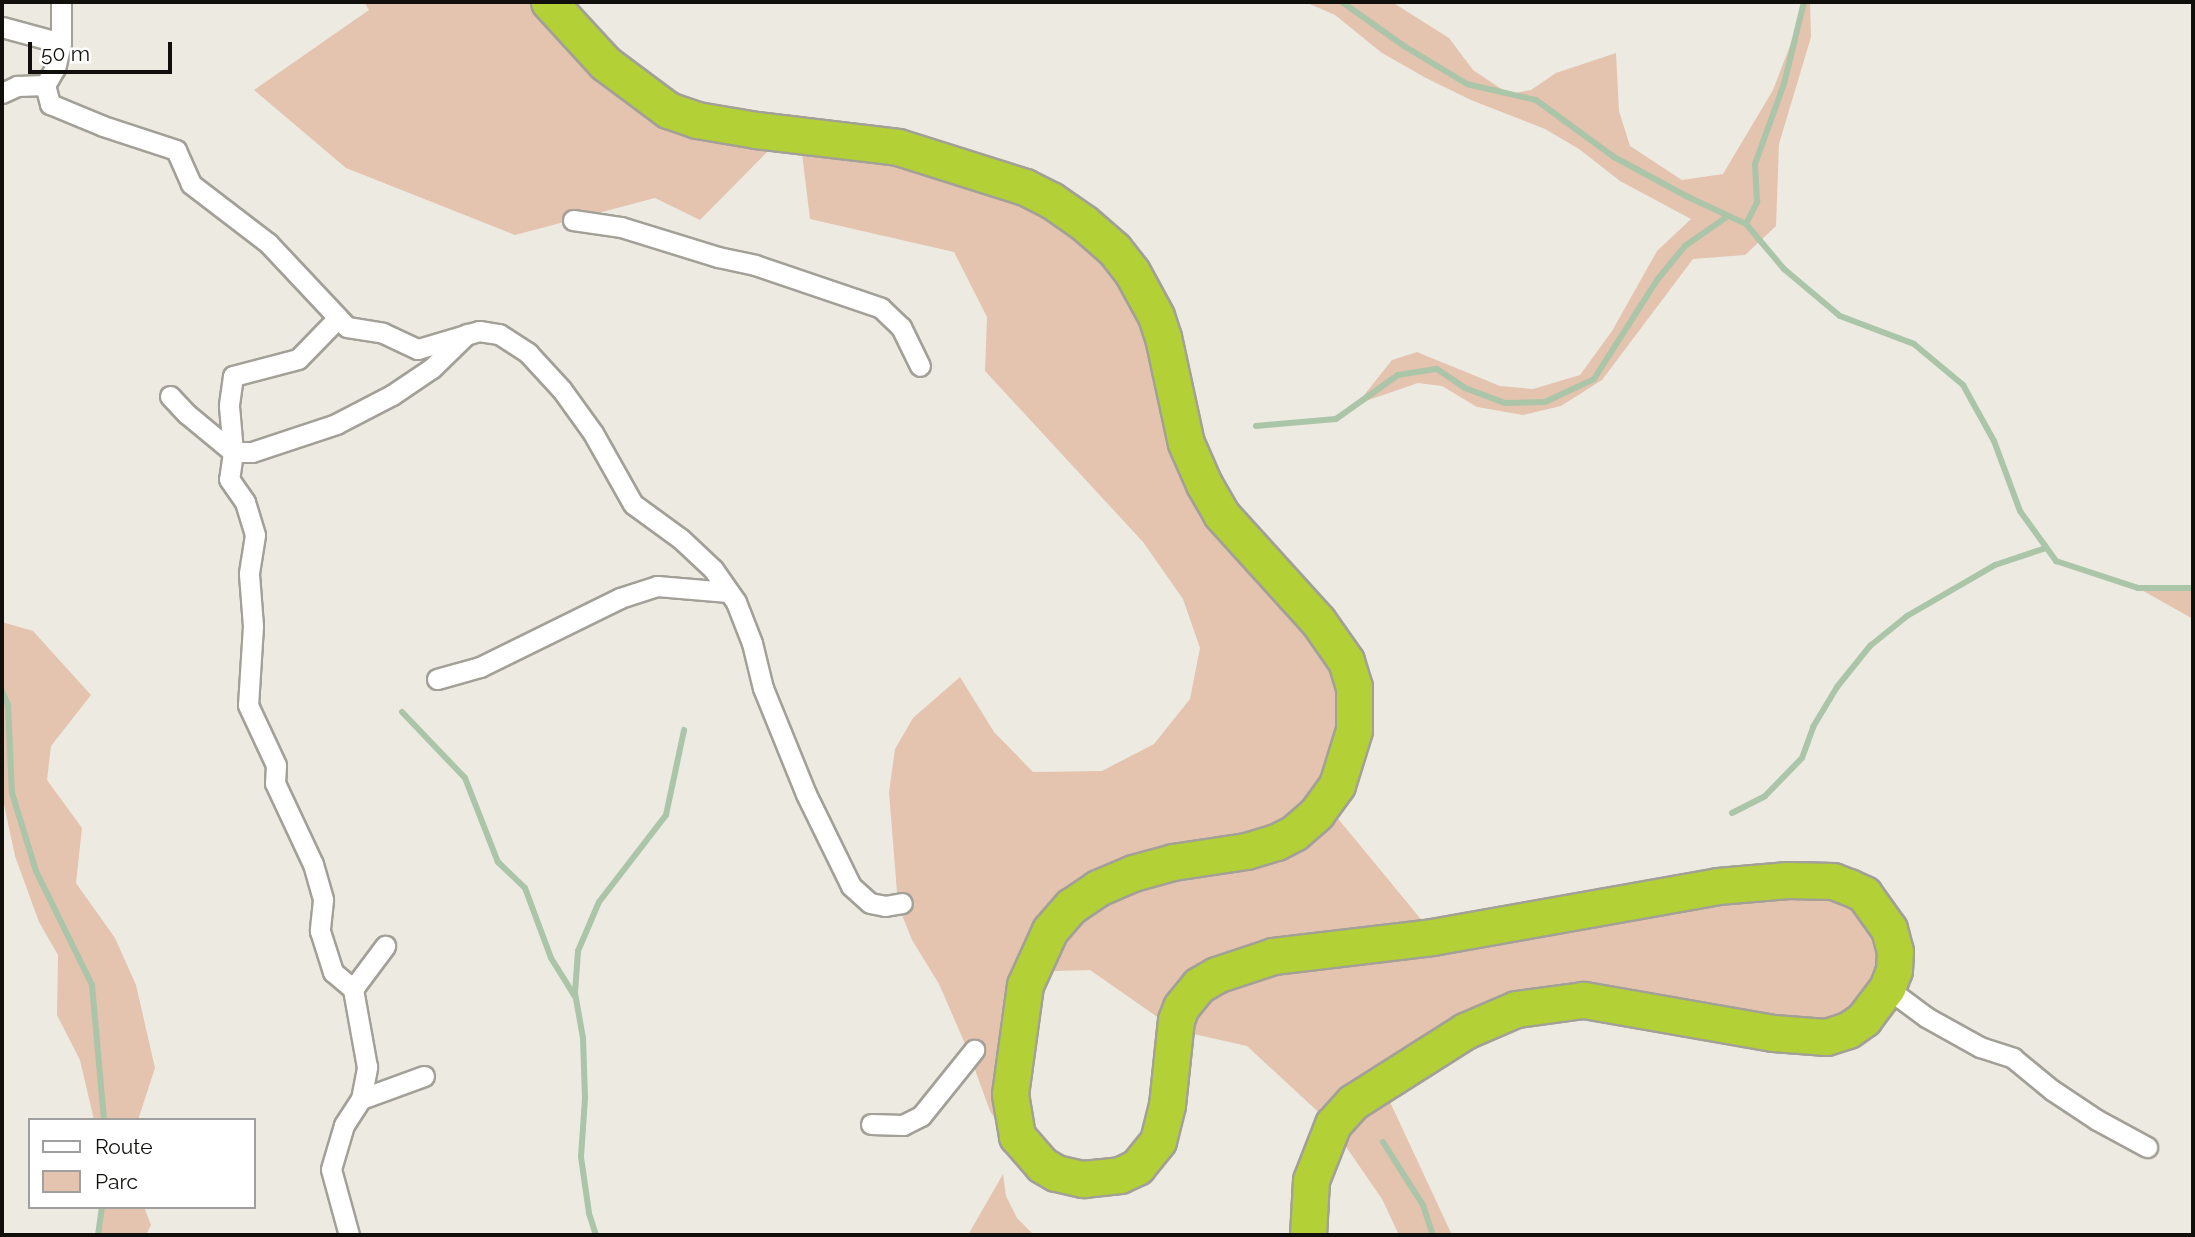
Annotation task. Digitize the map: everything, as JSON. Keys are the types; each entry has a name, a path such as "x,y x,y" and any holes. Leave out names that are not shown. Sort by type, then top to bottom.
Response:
{"highway":[{"path":"549,2 604,64 668,110 697,120 756,130 898,146 1025,187 1051,200 1084,223 1114,249 1132,272 1156,316 1164,337 1186,443 1203,484 1221,514 1318,621 1346,661 1356,709 1348,756 1337,785 1310,820 1294,834 1246,851 1173,862 1133,873 1098,888 1071,906 1050,930 1025,985 1010,1094 1017,1136 1042,1165 1063,1175 1083,1180 1119,1175 1137,1167 1158,1141 1167,1105 1168,1072 1181,1007 1190,994 1216,975 1273,956 1464,932 1718,886 1817,880 1849,887 1864,894 1879,911 1889,929 1895,951 1894,970 1887,988 1864,1019 1848,1030 1826,1037 1773,1033 1583,1000 1539,1004 1490,1019 1427,1053 1353,1102 1333,1124 1311,1180 1308,1235"}],"street":[{"path":"61,2 61,43 55,68 45,85 50,104 103,126 176,150 191,184 268,243 337,319 348,327 383,333 418,349 479,331 499,334 528,353 562,390 593,433 633,504 681,540 713,569 729,592 752,643 763,688 806,794 851,886 870,903 885,906 902,903"},
{"path":"3,26 61,43"},
{"path":"2,93 18,86 45,85"},
{"path":"573,219 621,227 718,257 755,265 881,308 901,327 920,366"},
{"path":"337,319 298,359 233,376 229,406 233,452 229,479 245,502 255,535 249,574 253,626 248,705 276,765 275,783 313,864 323,900 320,931 333,972 353,989 367,1068 361,1099 344,1125 331,1169 349,1235"},
{"path":"170,396 187,414 233,452 252,452 275,447 336,424 392,395 432,368 468,333"},
{"path":"438,679 480,667 620,598 657,586 729,592"},
{"path":"353,989 384,946"},
{"path":"1887,988 1926,1017 1979,1047 2013,1058 2052,1090 2097,1120 2147,1147"},
{"path":"871,1124 903,1125 921,1116 974,1050"},
{"path":"361,1099 424,1076"}],"green space":[{"path":"364,2 568,2 629,62 701,106 798,121 700,220 655,198 515,235 346,168 254,90 369,10"},
{"path":"1305,2 1392,2 1449,38 1473,70 1509,94 1531,90 1556,73 1616,53 1619,111 1630,146 1682,180 1723,174 1773,90 1800,20 1804,2 1810,2 1811,37 1779,144 1776,226 1745,255 1693,259 1602,380 1561,406 1523,415 1477,407 1442,386 1418,383 1357,404 1392,360 1417,352 1500,386 1533,389 1580,375 1612,331 1657,251 1691,219 1620,181 1579,149 1545,129 1471,100 1426,78 1382,53 1335,15"},
{"path":"798,121 882,137 961,157 1033,182 1091,215 1131,251 1159,308 1163,337 1193,446 1231,505 1305,592 1350,651 1362,707 1351,758 1321,798 1429,929 1507,920 1715,881 1772,876 1830,877 1875,894 1898,940 1898,980 1864,1018 1827,1032 1784,1030 1697,1009 1630,1001 1582,990 1506,1005 1452,1031 1355,1093 1390,1102 1452,1235 1399,1235 1382,1199 1329,1122 1247,1046 1176,1030 1090,970 1021,972 1000,1094 1002,1129 990,1111 969,1053 939,984 912,940 898,905 889,792 895,749 913,718 960,677 994,732 1033,772 1102,771 1154,744 1190,699 1200,648 1183,599 1143,542 985,371 987,317 954,252 810,219"},
{"path":"2138,588 2193,588 2193,619"},
{"path":"2,622 33,631 91,695 51,746 47,780 82,828 76,883 115,938 136,985 155,1068 139,1118 94,1118 80,1060 57,1015 58,955 39,922 15,856 2,795"},
{"path":"1003,1174 1006,1196 1017,1218 1034,1235 968,1235"},
{"path":"102,1209 145,1209 151,1225 146,1235 98,1235"}],"waterway":[{"path":"1342,2 1404,46 1467,84 1536,100 1614,157 1686,196 1746,224 1784,269 1840,316 1914,344 1963,385 1994,441 2020,511 2056,561 2138,588 2193,588"},
{"path":"1746,224 1757,202 1755,164 1784,84 1804,2"},
{"path":"1256,426 1336,419 1398,375 1437,369 1465,388 1505,403 1545,402 1594,379 1657,280 1685,246 1728,216"},
{"path":"1732,813 1765,796 1802,758 1813,727 1837,687 1870,646 1907,616 1995,565 2046,548"},
{"path":"2,691 8,705 12,793 36,871 92,985 104,1118"},
{"path":"402,712 465,778 498,862 525,888 551,958 574,995"},
{"path":"596,1235 589,1213 581,1157 585,1098 583,1038 575,993 578,951 599,902 666,815 684,730"},
{"path":"1383,1142 1423,1205 1433,1235"},
{"path":"98,1235 102,1209"}]}
